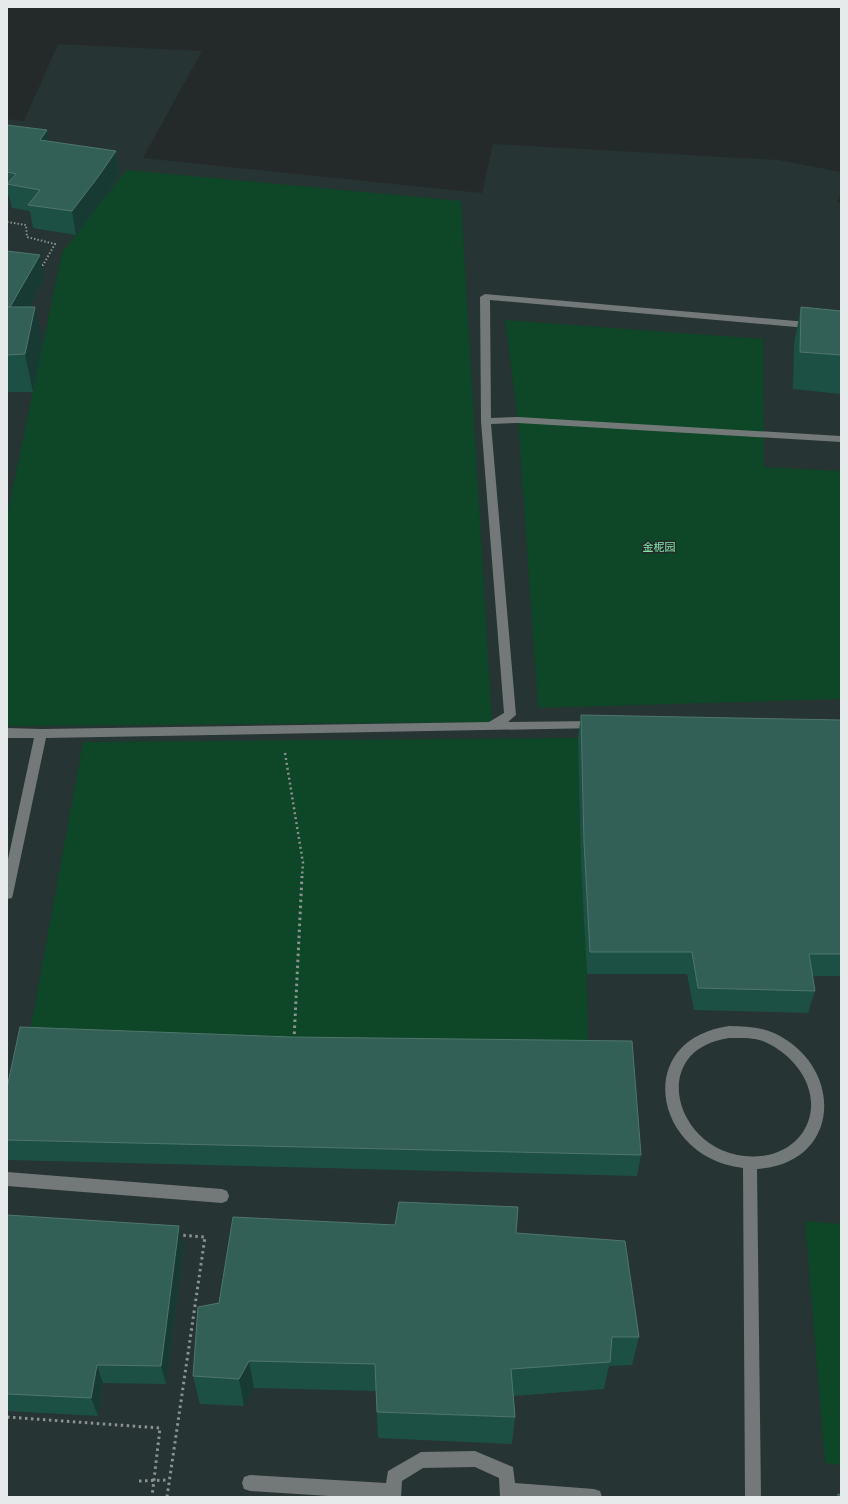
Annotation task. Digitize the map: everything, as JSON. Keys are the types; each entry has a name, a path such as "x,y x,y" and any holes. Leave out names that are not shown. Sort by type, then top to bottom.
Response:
{"lane":[{"path":"491,727 510,716 486,421 484,297 841,328"},
{"path":"486,421 566,423 841,439"},
{"path":"7,733 41,734 610,725"},
{"path":"7,894 41,734"},
{"path":"729,1032 750,1033 770,1038 788,1049 806,1066 817,1087 820,1110 813,1131 798,1149 776,1160 750,1163 724,1158 701,1146 682,1127 672,1105 671,1082 678,1062 693,1045 709,1036 729,1032"},
{"path":"750,1163 753,1497"},
{"path":"7,1179 222,1196"},
{"path":"250,1483 393,1495 394,1477 421,1460 475,1459 507,1473 508,1494 594,1497"}],"path":[{"path":"7,222 26,225 26,237 55,244 43,265 36,263"},
{"path":"282,730 303,863 294,1044"},
{"path":"167,1497 205,1237 173,1235"},
{"path":"7,1417 160,1428 152,1497"},
{"path":"139,1482 169,1480"}],"shaded area":[{"path":"58,44 202,51 143,158 482,193 493,144 778,160 841,172 841,193 837,202 841,203 841,1497 7,1497 7,119 24,121"}],"green space":[{"path":"126,170 461,201 492,722 7,726 7,515 62,253"},
{"name":"金柅园","path":"505,320 763,339 764,467 841,471 841,699 538,708 518,420"},
{"path":"578,738 586,940 588,1062 27,1048 83,742"},
{"path":"805,1221 841,1224 841,1465 825,1463"}],"building":[{"path":"7,125 47,130 40,140 116,151 72,211 28,205 40,190 7,184 16,174 7,172"},
{"path":"7,251 40,255 10,307 7,307"},
{"path":"7,307 35,307 25,354 7,355"},
{"path":"801,307 841,311 841,355 800,352"},
{"path":"581,715 841,720 841,954 809,954 815,991 698,988 692,952 590,952 584,842"},
{"path":"20,1027 291,1037 632,1041 641,1155 7,1140 7,1088"},
{"path":"399,1202 518,1207 516,1233 625,1241 639,1337 612,1337 610,1362 511,1369 515,1417 377,1412 375,1364 249,1361 239,1379 193,1376 198,1307 219,1303 233,1217 395,1225"},
{"path":"7,1215 179,1226 161,1366 97,1365 91,1398 7,1394"}]}
